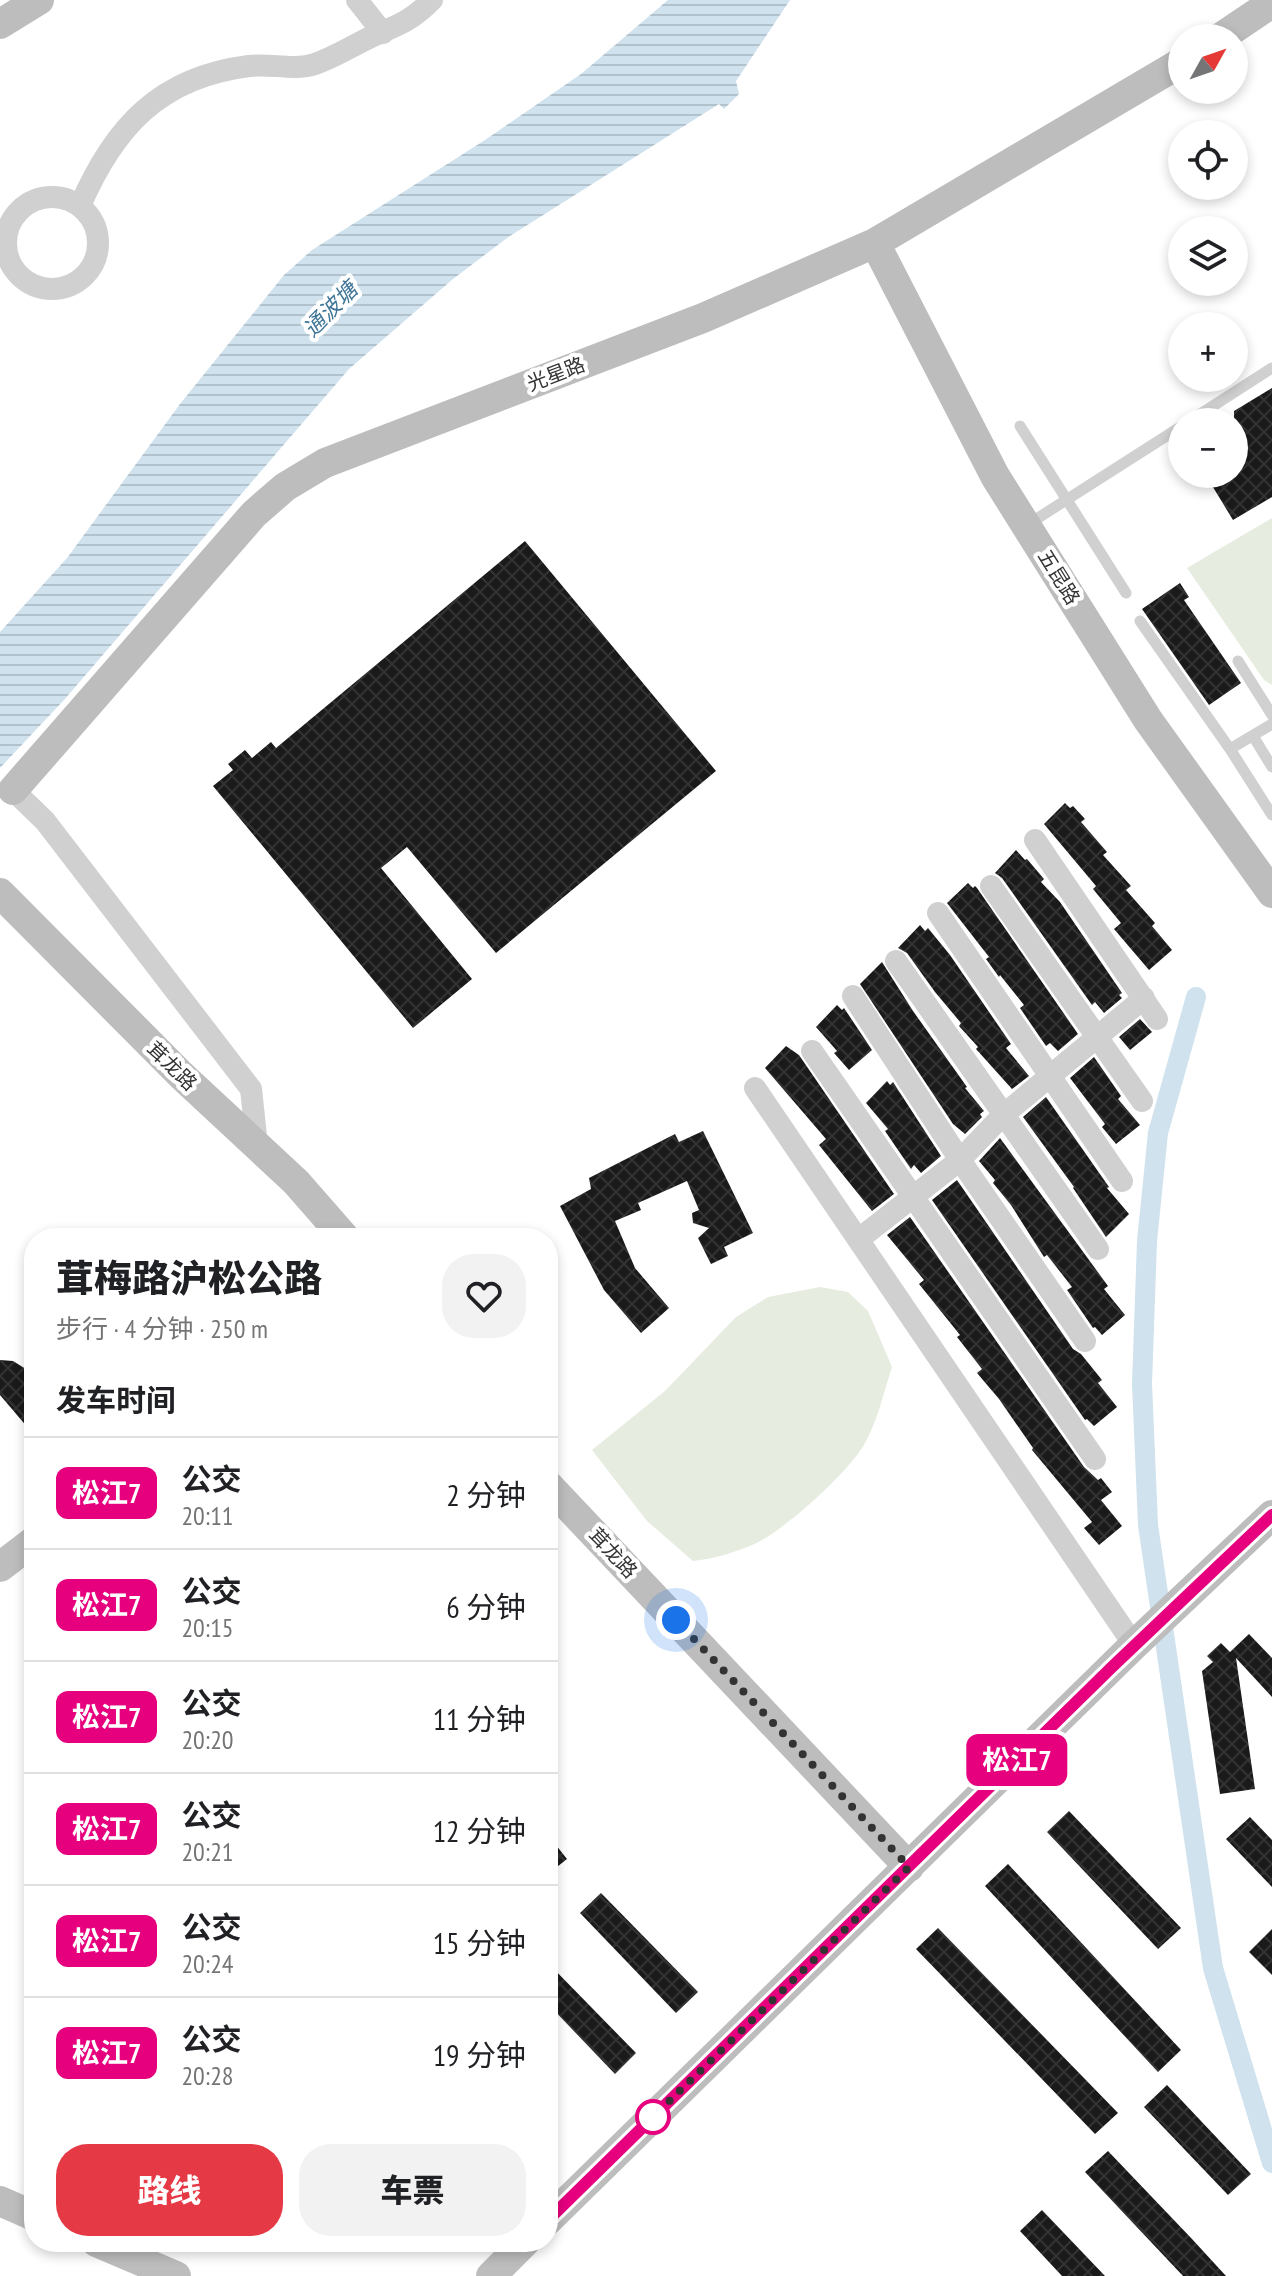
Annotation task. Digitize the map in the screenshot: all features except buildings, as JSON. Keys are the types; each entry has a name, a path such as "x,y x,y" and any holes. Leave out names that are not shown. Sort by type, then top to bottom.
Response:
{"street":[{"path":"0,24 39,0"},
{"path":"357,0 383,33"},
{"path":"80,206 115,141 151,103 178,87 225,69 257,65 293,68 315,64 398,27 432,0"},
{"path":"1241,24 1272,3"},
{"name":"光星路","path":"13,790 254,514 285,487 325,463 703,318 875,243 1168,70"},
{"path":"52,196 80,206 91,218 97,232 95,262 86,274 74,284 60,289 45,289 30,284 18,275 6,247 7,232 13,218 36,199 52,196"},
{"name":"五昆路","path":"875,243 995,476 1148,720 1272,893"},
{"path":"13,790 45,821 251,1089 257,1146"},
{"path":"1035,840 1157,1019"},
{"path":"991,886 1142,1101"},
{"name":"茸龙路","path":"0,893 310,1228"},
{"path":"938,913 1122,1181"},
{"name":"茸龙路","path":"0,921 174,1082 257,1146 296,1182 336,1228"},
{"path":"896,961 1098,1249"},
{"path":"853,996 960,1160 1085,1341"},
{"path":"859,1239 960,1160 1002,1116 1144,998"},
{"path":"812,1051 1095,1459"},
{"path":"755,1088 1134,1645"},
{"name":"茸龙路","path":"558,1496 909,1867"},
{"path":"558,2210 1134,1645 1272,1515"},
{"path":"0,1567 24,1549"},
{"path":"0,2201 24,2212"},
{"path":"120,2252 176,2276"},
{"path":"491,2276 515,2252"}],"lane":[{"path":"1210,408 1272,368"},
{"path":"1020,426 1126,593"},
{"path":"1026,525 1168,435"},
{"path":"1140,621 1230,749 1272,815"},
{"path":"1238,661 1272,715"},
{"path":"1230,749 1272,724"},
{"path":"1253,736 1272,767"}],"shaded area":[{"path":"1272,518 1272,685 1264,680 1187,568"},
{"path":"820,1287 848,1292 868,1311 892,1367 870,1434 845,1469 780,1528 745,1548 693,1561 647,1521 592,1450 665,1391 736,1317 768,1297"}],"water":[{"name":"通波塘","path":"668,0 790,0 736,81 739,94 724,109 719,104 507,238 453,279 349,369 64,700 0,768 0,632 67,558 180,404 284,275 312,250 485,140 581,74"}],"waterway":[{"path":"1196,997 1158,1133 1147,1241 1142,1384 1148,1525 1213,1968 1272,2163"}],"bus line":[{"name":"松江7","path":"558,2210 1112,1667 1272,1515"}],"route":[{"path":"653,2117 651,2119 909,1867 676,1620"}]}
